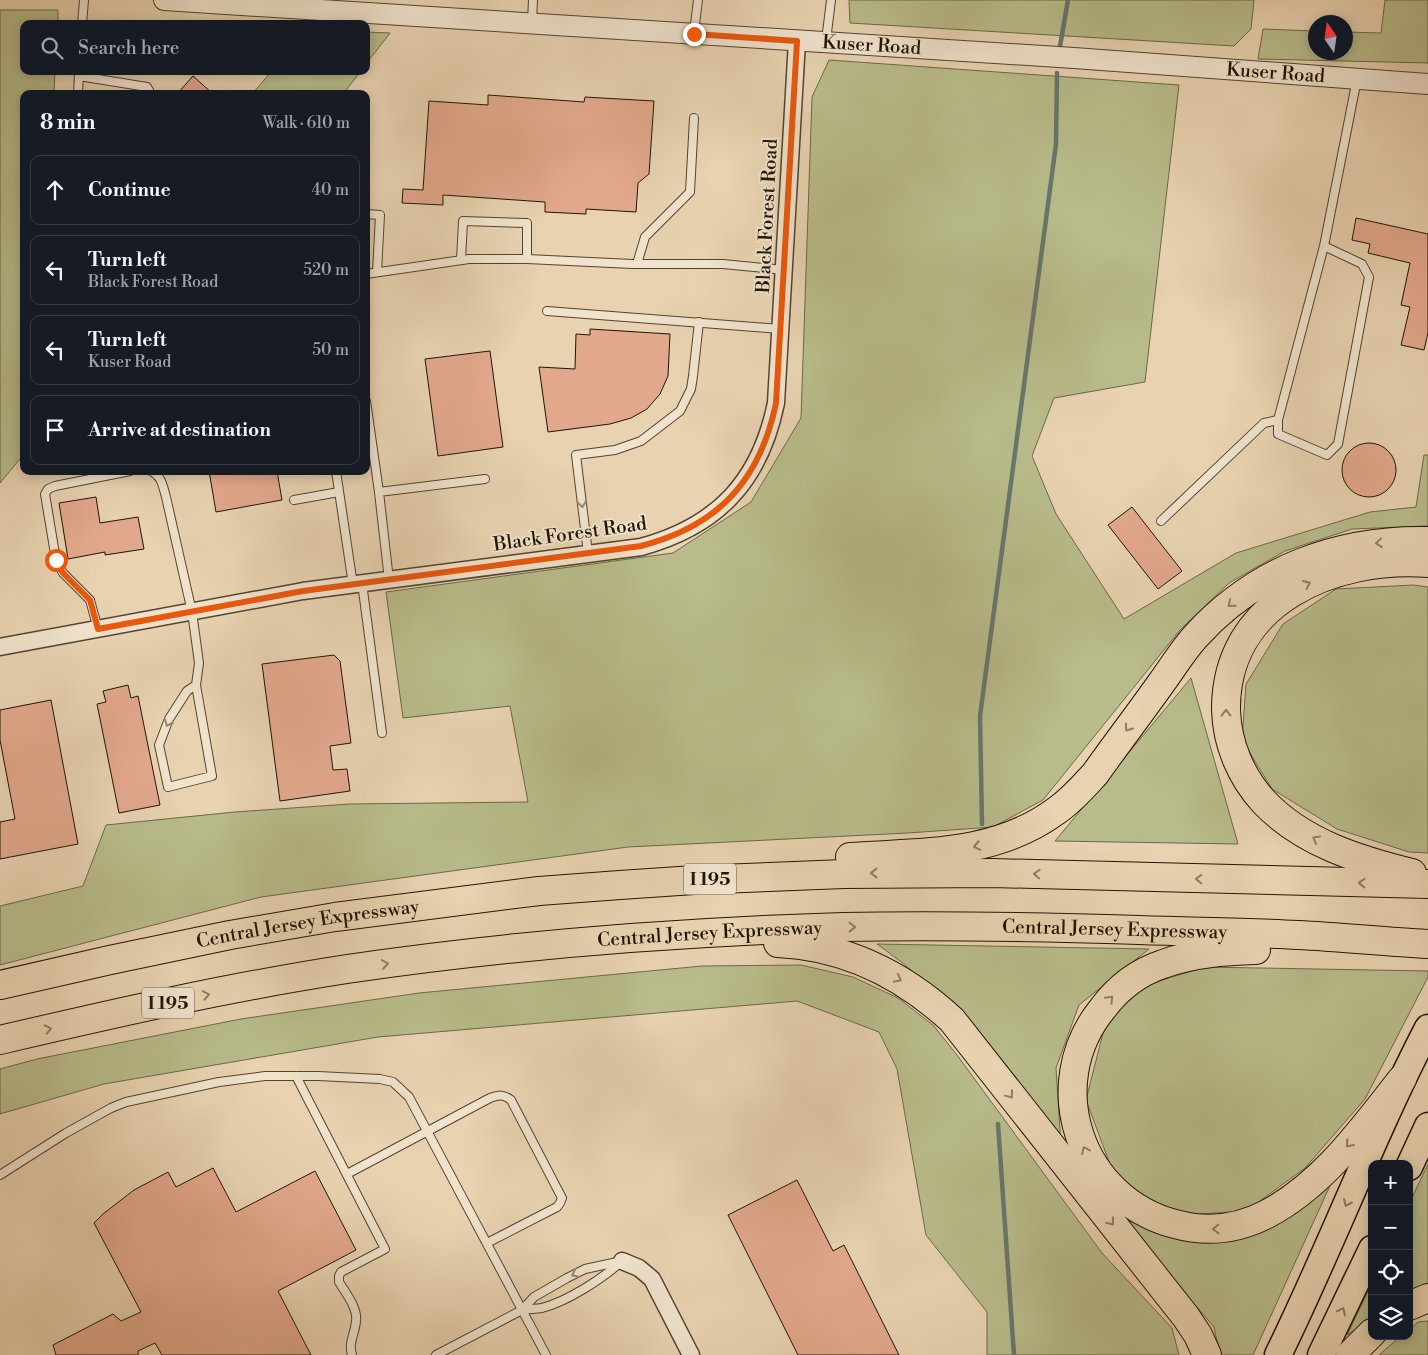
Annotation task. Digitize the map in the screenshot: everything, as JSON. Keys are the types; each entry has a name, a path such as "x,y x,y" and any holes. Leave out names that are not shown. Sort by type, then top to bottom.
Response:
{"highway":[{"path":"539,891 790,861 959,850 1007,838 1033,826 1057,811 1078,792 1095,774 1195,637 1240,596 1286,569 1321,555 1350,547 1385,542 1428,541"},
{"path":"1428,562 1381,563 1352,568 1325,576 1281,598 1262,616 1248,634 1236,655 1229,677 1226,698 1226,722 1231,745 1247,779 1265,803 1290,823 1315,839 1345,854 1372,863 1428,876"},
{"name":"Central Jersey Expressway","path":"0,985 230,935 316,920 412,906 539,891 694,880 844,874 993,873 1428,884"},
{"name":"Central Jersey Expressway","path":"0,1040 120,1012 249,986 343,970 418,959 541,945 697,933 919,926 993,926 1300,935 1425,944"},
{"path":"541,945 792,944 824,949 855,958 905,982 932,1001 952,1020 1186,1317 1198,1335 1207,1355"},
{"path":"1402,1078 1348,1146 1313,1181 1290,1200 1266,1214 1226,1229 1190,1227 1162,1221 1141,1211 1121,1198 1104,1181 1091,1162 1075,1122 1072,1101 1073,1078 1077,1057 1085,1035 1096,1016 1124,986 1142,973 1162,964 1201,954 1229,950 1425,944"},
{"path":"1278,1355 1402,1078 1428,1028"},
{"path":"1412,1160 1428,1126"},
{"path":"1321,1355 1372,1250"},
{"path":"1413,1304 1428,1298"},
{"path":"1350,1355 1368,1337"}],"street":[{"name":"Kuser Road","path":"164,0 1074,58 1428,84"},
{"name":"Black Forest Road","path":"0,647 303,591 641,546 663,541 703,521 738,490 764,448 772,426 776,403 797,41"},
{"path":"622,1261 639,1268 652,1279 691,1355"}],"lane":[{"path":"82,20 84,0"},
{"path":"532,24 533,0"},
{"path":"694,34 698,0"},
{"path":"825,43 831,0"},
{"path":"78,90 79,75"},
{"path":"84,75 147,87 149,90"},
{"path":"1324,246 1362,264 1369,277 1338,444 1327,455 1278,434 1278,420 1324,246 1357,79"},
{"path":"637,264 645,237 690,192 694,118"},
{"path":"370,214 380,215 377,272"},
{"path":"461,260 463,221 527,223 527,259"},
{"path":"370,273 461,260 527,259 637,264 723,264 784,270"},
{"path":"547,311 780,329"},
{"path":"588,554 576,455 615,450 640,441 680,411 691,389 699,322"},
{"path":"1161,521 1264,423 1278,420"},
{"path":"370,429 389,580"},
{"path":"98,629 90,600 63,573 56,560 45,494 48,489 55,486 110,475"},
{"path":"157,475 161,480 166,498 192,612 199,663 196,685 212,776 168,787 159,745 169,718 187,691 196,685"},
{"path":"337,475 382,734"},
{"path":"379,492 485,479"},
{"path":"294,500 339,492"},
{"path":"0,1175 102,1112 126,1102 219,1082 265,1076 380,1079 393,1082 409,1097 546,1355"},
{"path":"296,1076 385,1249 341,1272 339,1276 339,1282 355,1312 356,1320 350,1347 352,1355"},
{"path":"346,1174 498,1095 506,1096 511,1100 562,1198 557,1207 487,1243"},
{"path":"522,1310 542,1308 558,1302 592,1284 622,1261"},
{"path":"436,1355 522,1310 534,1297 545,1289 585,1269 622,1261"}],"green space":[{"path":"849,0 1254,0 1251,29 1234,46 850,23"},
{"path":"1385,0 1428,0 1428,63 1258,59 1263,29 1308,31 1308,60 1353,60 1353,32 1381,33"},
{"path":"0,10 58,10 58,20 20,20 20,75 55,75 54,90 20,90 20,459 0,483"},
{"path":"370,32 390,33 370,59"},
{"path":"829,60 1179,85 1145,382 1054,398 1032,456 1056,514 1124,619 1236,553 1370,512 1416,507 1424,455 1428,455 1428,526 1352,529 1285,551 1229,583 1180,630 1043,800 993,827 628,847 261,897 0,965 0,906 83,886 106,825 235,812 349,804 528,802 510,706 403,718 386,592 673,553 751,502 801,418 812,97"},
{"path":"269,75 358,75 346,90 255,90"},
{"path":"1413,585 1428,587 1428,853 1409,852 1337,829 1272,789 1242,740 1246,684 1283,624 1336,589"},
{"path":"1191,678 1238,844 1055,841"},
{"path":"877,944 1149,949 1079,1005 1056,1068 1061,1146 957,1009"},
{"path":"801,965 853,977 898,998 933,1025 1102,1253 1172,1328 1179,1355 987,1355 987,1312 926,1235 897,1069 879,1032 797,1001 378,1037 104,1084 0,1114 0,1069 37,1059 241,1019 419,993 702,966"},
{"path":"1204,967 1428,971 1428,977 1365,1099 1305,1168 1246,1211 1183,1215 1117,1183 1086,1100 1105,1025 1134,989"},
{"path":"1428,1164 1428,1287 1413,1293 1413,1205 1413,1196"},
{"path":"1333,1179 1253,1355 1220,1355 1214,1327 1121,1219 1189,1238"},
{"path":"1368,1291 1368,1322 1347,1335"},
{"path":"1428,1321 1428,1355 1379,1355 1396,1340 1413,1340 1413,1326 1418,1322"}],"building":[{"path":"193,76 209,90 181,90"},
{"path":"488,95 584,102 585,97 654,101 649,174 638,183 636,212 586,209 586,214 545,212 545,202 443,195 443,205 402,203 403,189 423,190 429,101 488,105"},
{"path":"1356,218 1428,234 1428,333 1424,350 1401,345 1410,307 1401,305 1410,263 1368,253 1370,244 1352,240"},
{"path":"590,329 670,334 668,376 660,394 647,409 631,418 610,424 548,432 539,367 575,369 576,334 590,335"},
{"path":"490,351 503,447 438,456 425,359"},
{"path":"1364,443 1374,443 1384,447 1392,455 1396,470 1392,485 1384,493 1374,497 1364,497 1354,493 1346,485 1342,475 1342,465 1346,455 1354,447"},
{"path":"210,475 278,475 282,500 216,512"},
{"path":"96,497 100,523 138,517 144,549 105,555 105,552 68,559 59,503"},
{"path":"1132,507 1182,571 1158,589 1108,525"},
{"path":"334,655 340,661 351,743 330,746 333,770 347,769 350,791 280,801 262,664"},
{"path":"128,685 131,698 138,696 160,805 119,813 97,704 106,702 103,691"},
{"path":"51,700 78,844 0,859 0,822 15,819 0,740 0,710"},
{"path":"213,1168 236,1212 315,1171 356,1250 278,1291 311,1355 162,1355 155,1343 138,1351 138,1355 56,1355 53,1345 113,1314 121,1321 141,1312 94,1223 134,1190 168,1172 176,1187"},
{"path":"797,1180 833,1251 844,1245 899,1355 798,1355 728,1215"}],"waterway":[{"path":"1060,46 1068,0"},
{"path":"982,824 980,716 1056,144 1057,73"},
{"path":"998,1124 1014,1355"}],"route":[{"path":"56,560 63,573 90,600 98,629 303,591 641,546 663,541 682,533 703,521 721,507 738,490 752,471 764,448 772,426 776,403 797,41 694,34"}]}
